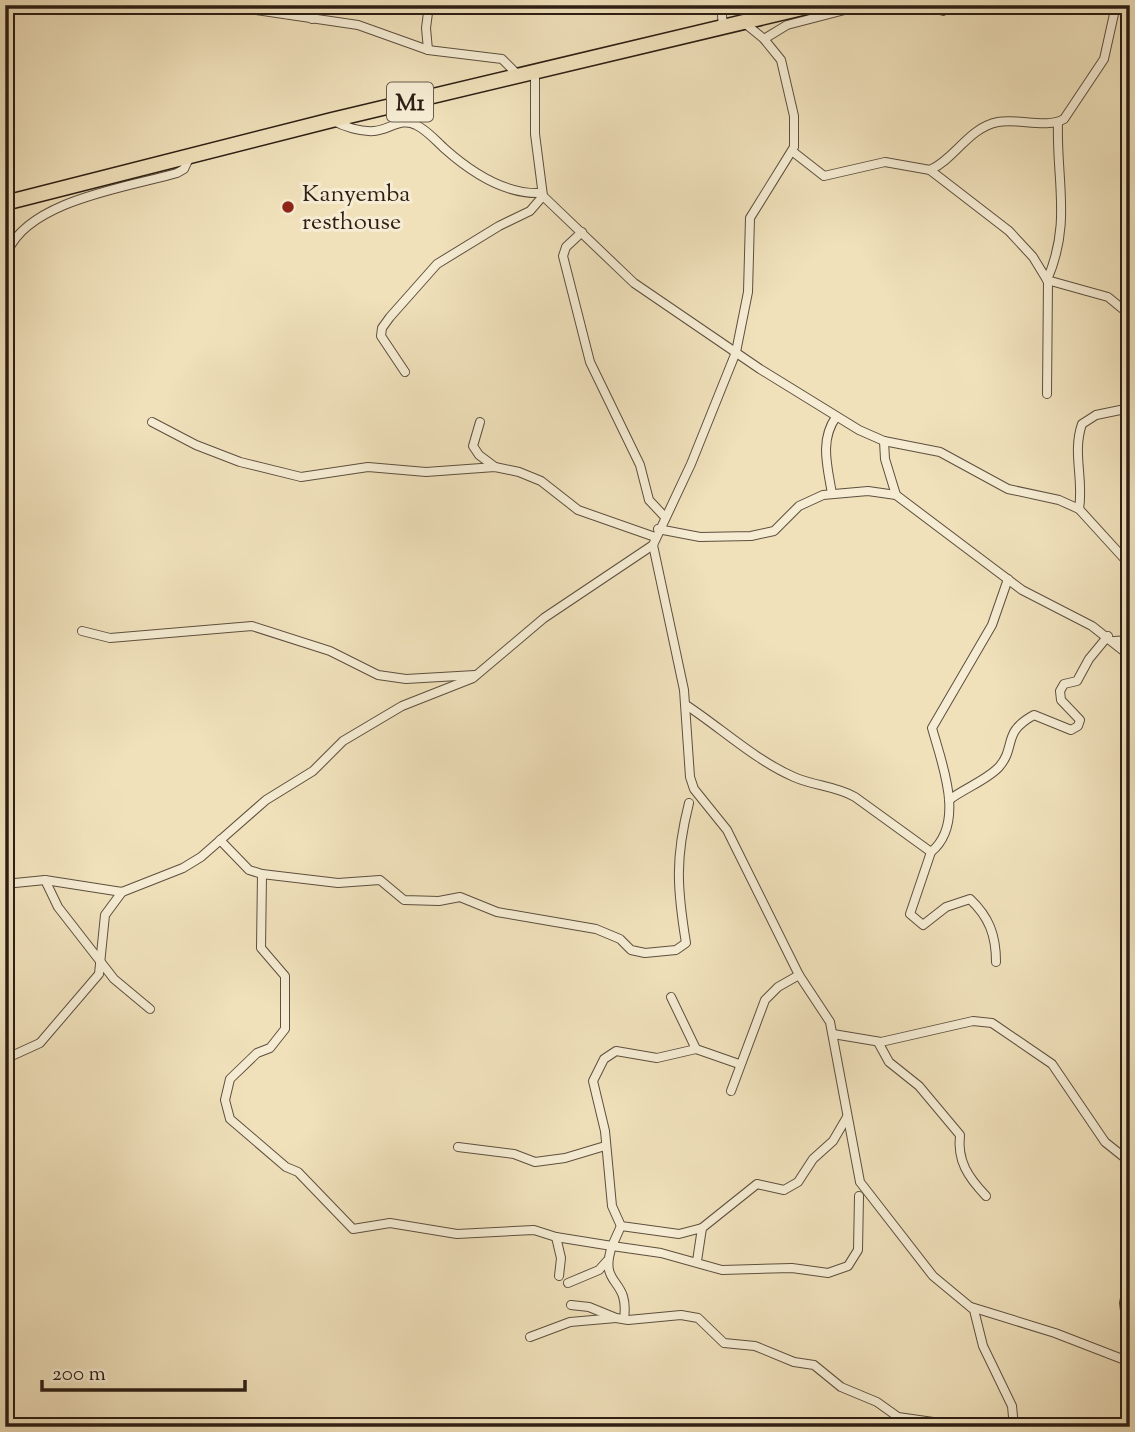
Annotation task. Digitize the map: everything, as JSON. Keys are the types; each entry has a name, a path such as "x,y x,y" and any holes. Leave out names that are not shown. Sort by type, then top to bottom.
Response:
{"highway":[{"name":"M1","path":"5,204 332,120 815,5"}],"street":[{"path":"222,5 358,25 428,50 502,59 519,76"},
{"path":"274,5 285,14"},
{"path":"312,19 314,5"},
{"path":"428,50 426,29 429,5"},
{"path":"721,5 723,26"},
{"path":"764,39 787,25 864,5"},
{"path":"929,5 939,11 950,5"},
{"path":"930,170 943,163 976,131 989,124 1010,120 1058,122 1064,119 1104,59 1116,5"},
{"path":"5,884 44,880 122,892 176,872 201,857 266,800 313,771 343,741 402,706 450,689 478,674 544,618 655,537 691,464 736,352 748,292 750,218 792,152 794,117 781,60 764,39 742,21"},
{"path":"405,372 381,336 382,328 390,317 437,264 499,226 530,211 542,195 536,134 535,73"},
{"path":"332,120 347,127 373,131 404,122 414,124 489,180 523,193 542,195 634,283 835,417 884,441 940,452 1008,489 1059,500 1079,509 1130,565"},
{"path":"1047,394 1048,280 1056,254 1063,205 1058,158 1058,122"},
{"path":"792,152 824,176 885,162 930,170 1009,231 1033,257 1048,280 1108,297 1130,315"},
{"path":"5,284 9,250 39,218 89,196 177,173 184,169 190,156"},
{"path":"582,232 566,247 563,256 585,349 607,401 640,465 649,500 664,516"},
{"path":"1079,509 1082,482 1076,449 1082,424 1096,415 1130,408"},
{"path":"832,495 825,441 835,417"},
{"path":"152,422 196,445 240,462 301,478 368,467 426,472 495,467 532,476 578,510 655,537 717,538 765,534 774,531 799,506 816,497 868,491 896,495 1008,579 1111,638 1130,656"},
{"path":"481,422 473,446 479,455 495,467"},
{"path":"884,441 885,459 896,495"},
{"path":"655,537 686,705 692,785 727,830 799,975 823,1008 834,1034 857,1175 864,1188 933,1276 971,1307 1055,1333 1130,1362"},
{"path":"996,962 996,941 985,913 970,899 946,907 923,925 910,914 931,852 939,846 948,825 949,800 943,760 932,728 992,625 1008,579"},
{"path":"82,631 110,638 252,626 330,651 378,675 406,679 478,674"},
{"path":"949,800 1000,766 1016,725 1026,719 1034,715 1063,729 1071,730 1078,726 1080,720 1061,700 1060,691 1064,684 1077,681 1089,659 1111,638 1130,640"},
{"path":"686,705 772,765 793,776 844,790 931,852"},
{"path":"219,840 249,870 262,874 338,883 380,880 404,900 439,901 460,897 497,912 596,929 620,939 631,950 645,953 676,950 686,943 677,888 680,836 689,803"},
{"path":"262,874 261,948 285,976 285,1029 270,1048 257,1053 230,1079 225,1100 230,1119 286,1167 298,1172 352,1229 390,1223 457,1234 534,1230 556,1237 698,1261 736,1271 792,1268 828,1273 841,1269 855,1259 858,1250 859,1196"},
{"path":"44,880 58,907 102,964 122,988 150,1010"},
{"path":"5,1059 40,1043 82,998 102,964 105,915 122,892"},
{"path":"731,1090 765,1000 778,987 799,975"},
{"path":"671,997 696,1049"},
{"path":"834,1034 878,1042 973,1021 992,1023 1052,1064 1105,1142 1130,1163"},
{"path":"878,1042 888,1062 919,1086 960,1135 958,1156 974,1183 986,1196"},
{"path":"621,1226 611,1206 606,1131 593,1081 604,1059 616,1051 657,1058 696,1049 739,1064"},
{"path":"621,1226 679,1234 702,1228 757,1184 784,1190 798,1182 813,1159 833,1141 847,1116"},
{"path":"458,1147 514,1154 535,1161 565,1158 606,1146"},
{"path":"620,1319 624,1293 609,1276 607,1261 621,1226"},
{"path":"698,1261 702,1228"},
{"path":"556,1237 561,1258 559,1276"},
{"path":"568,1283 598,1270 607,1261"},
{"path":"1130,1275 1124,1303 1130,1348"},
{"path":"571,1305 596,1309 620,1319"},
{"path":"971,1307 991,1366 1012,1406 1014,1427"},
{"path":"530,1337 570,1322 681,1315 698,1318 724,1343 755,1346 794,1362 814,1365 841,1387 877,1402 898,1417 968,1427"}],"place":[{"name":"Kanyemba resthouse","path":"288,207"}]}
